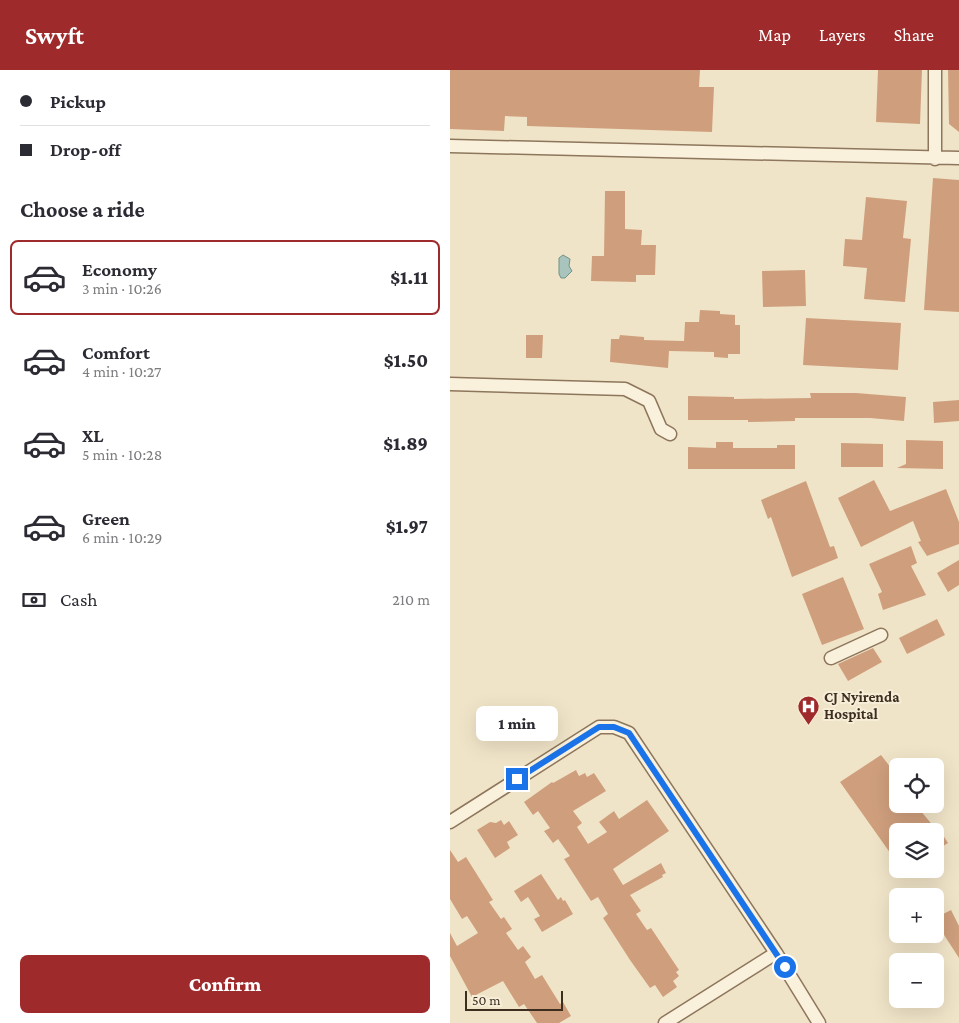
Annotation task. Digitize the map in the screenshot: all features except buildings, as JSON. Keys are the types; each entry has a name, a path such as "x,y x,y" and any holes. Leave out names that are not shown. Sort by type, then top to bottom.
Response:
{"street":[{"path":"935,70 935,159"},
{"path":"450,146 935,159 959,158"},
{"path":"450,384 626,389 648,401 661,429 670,434"},
{"path":"831,658 881,635"},
{"path":"450,822 599,727 614,727 629,733 776,953 819,1023"},
{"path":"665,1023 776,953"}],"water":[{"path":"563,255 570,259 569,266 572,271 565,278 561,278 559,274 559,258"}],"place":[{"name":"CJ Nyirenda Hospital","path":"808,725"}],"route":[{"path":"517,779 599,727 614,727 629,733 785,967"}]}
